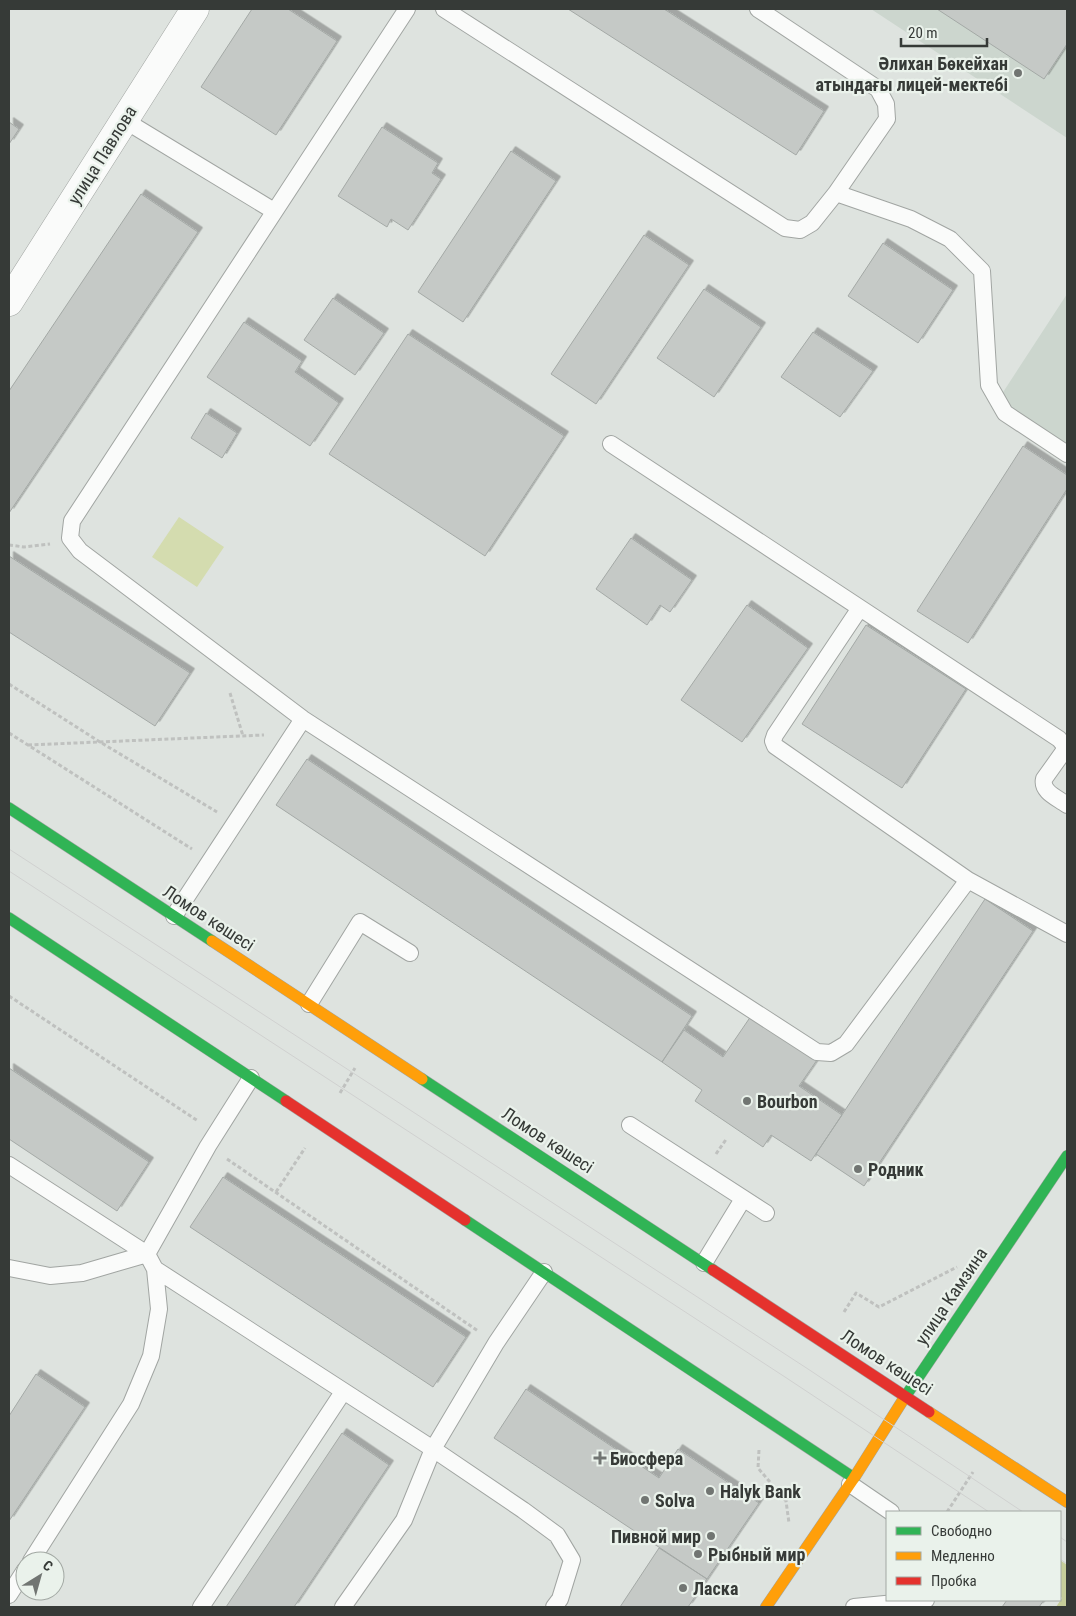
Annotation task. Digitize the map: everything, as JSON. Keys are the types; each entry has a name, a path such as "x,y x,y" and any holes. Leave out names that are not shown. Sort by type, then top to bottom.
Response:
{"main road":[{"name":"Ломов көшесі","path":"9,808 1067,1502"},
{"path":"9,918 544,1272 852,1481"},
{"name":"улица Камзина","path":"766,1607 852,1481 906,1395 1067,1156"}],"street":[{"name":"улица Павлова","path":"9,302 195,9"}],"lane":[{"path":"407,9 72,522 70,538 80,551 303,719 817,1052 831,1053 846,1044 968,880"},
{"path":"444,9 785,228 800,230 812,223 836,193 887,119 886,104 878,89 758,9"},
{"path":"124,120 274,212"},
{"path":"836,193 911,219 950,239 982,271 989,385 1005,413 1067,454"},
{"path":"611,444 1059,740 1064,745 1064,751 1044,779 1043,784 1045,790 1067,805"},
{"path":"860,608 775,735 773,740 775,746 968,880 1067,934"},
{"path":"174,916 303,719"},
{"path":"309,1004 360,922 410,953"},
{"path":"9,1268 50,1276 82,1273 147,1254 212,1139 251,1078"},
{"path":"630,1125 766,1213"},
{"path":"9,1165 147,1254 155,1269 158,1309 150,1356 131,1404 36,1551"},
{"path":"704,1263 744,1199"},
{"path":"155,1269 433,1449 557,1535 572,1560 560,1599 554,1607"},
{"path":"343,1607 404,1520 433,1449 496,1343 544,1272"},
{"path":"201,1607 343,1392"},
{"path":"852,1481 890,1511"},
{"path":"854,1607 916,1601"}],"path":[{"path":"9,545 24,547 43,546 70,538"},
{"path":"9,684 100,742 235,823"},
{"path":"9,733 210,861"},
{"path":"28,745 294,734"},
{"path":"9,996 212,1139 276,1192 496,1343"},
{"path":"340,1093 357,1066"},
{"path":"276,1192 308,1143"},
{"path":"844,1312 856,1293 879,1307 962,1264"},
{"path":"759,1444 758,1468 786,1501 789,1529"},
{"path":"948,1511 977,1465"}],"shaded area":[{"name":"Әлихан Бөкейхан атындағы лицей-мектебі","path":"871,9 1067,9 1067,138"},
{"path":"1067,294 1067,450 996,403"}],"green space":[{"path":"179,517 224,547 197,587 152,557"},
{"path":"1061,1561 1067,1565 1067,1607 1056,1607 1062,1598"}],"building":[{"path":"252,9 288,9 337,41 276,135 201,87"},
{"path":"568,9 664,9 824,111 796,155"},
{"path":"937,9 1067,9 1067,44 1044,79"},
{"path":"9,122 19,129 9,144"},
{"path":"382,127 438,163 432,173 441,179 408,230 391,219 387,227 338,196"},
{"path":"511,151 556,181 463,322 418,292"},
{"path":"141,194 198,232 9,513 9,391"},
{"path":"644,235 689,265 596,404 551,374"},
{"path":"883,243 953,290 918,343 848,296"},
{"path":"704,289 761,327 714,397 657,358"},
{"path":"333,298 384,333 355,375 304,340"},
{"path":"244,322 302,361 295,372 339,403 310,446 207,377"},
{"path":"813,332 873,371 840,417 781,377"},
{"path":"408,334 564,436 485,556 329,454"},
{"path":"206,413 237,433 222,458 191,438"},
{"path":"1023,446 1067,475 1067,489 968,643 917,611"},
{"path":"631,538 692,580 670,612 660,605 647,625 596,589"},
{"path":"9,556 190,673 155,726 9,632"},
{"path":"747,605 808,648 742,742 681,700"},
{"path":"866,625 966,689 902,788 802,724"},
{"path":"307,759 692,1016 662,1062 276,805"},
{"path":"985,899 1033,931 864,1186 816,1154"},
{"path":"751,1016 817,1060 799,1086 842,1115 811,1161 771,1135 763,1147 695,1101 702,1090 662,1062 684,1030 723,1057"},
{"path":"9,1068 149,1162 117,1211 9,1139"},
{"path":"223,1177 466,1337 433,1387 190,1227"},
{"path":"36,1374 85,1407 9,1521 9,1416"},
{"path":"526,1389 659,1478 678,1449 759,1503 707,1579 494,1438"},
{"path":"342,1433 389,1465 294,1607 226,1607"},
{"path":"659,1548 707,1579 688,1607 620,1607"},
{"path":"1006,1601 1043,1601 1039,1607 1002,1607"}],"tram line":[{"path":"9,849 808,1369 1021,1511"},
{"path":"9,871 987,1511"},
{"path":"1061,1538 1067,1542"},
{"path":"1061,1560 1067,1564"}],"traffic: fast":[{"path":"9,808 212,941"},
{"path":"9,918 286,1101"},
{"path":"422,1079 713,1270"},
{"path":"903,1400 1067,1156"},
{"path":"465,1220 854,1478"}],"traffic: slow":[{"path":"212,941 422,1079"},
{"path":"766,1607 854,1478 903,1400"},
{"path":"929,1412 1067,1502"}],"traffic: jam":[{"path":"286,1101 465,1220"},
{"path":"713,1270 929,1412"}],"place":[{"name":"Әлихан Бөкейхан атындағы лицей-мектебі","path":"1018,73"},
{"name":"Bourbon","path":"747,1101"},
{"name":"Родник","path":"858,1169"},
{"name":"Биосфера","path":"600,1458"},
{"name":"Halyk Bank","path":"710,1491"},
{"name":"Solva","path":"645,1500"},
{"name":"Пивной мир","path":"711,1536"},
{"name":"Рыбный мир","path":"698,1554"},
{"name":"Ласка","path":"683,1588"}]}
